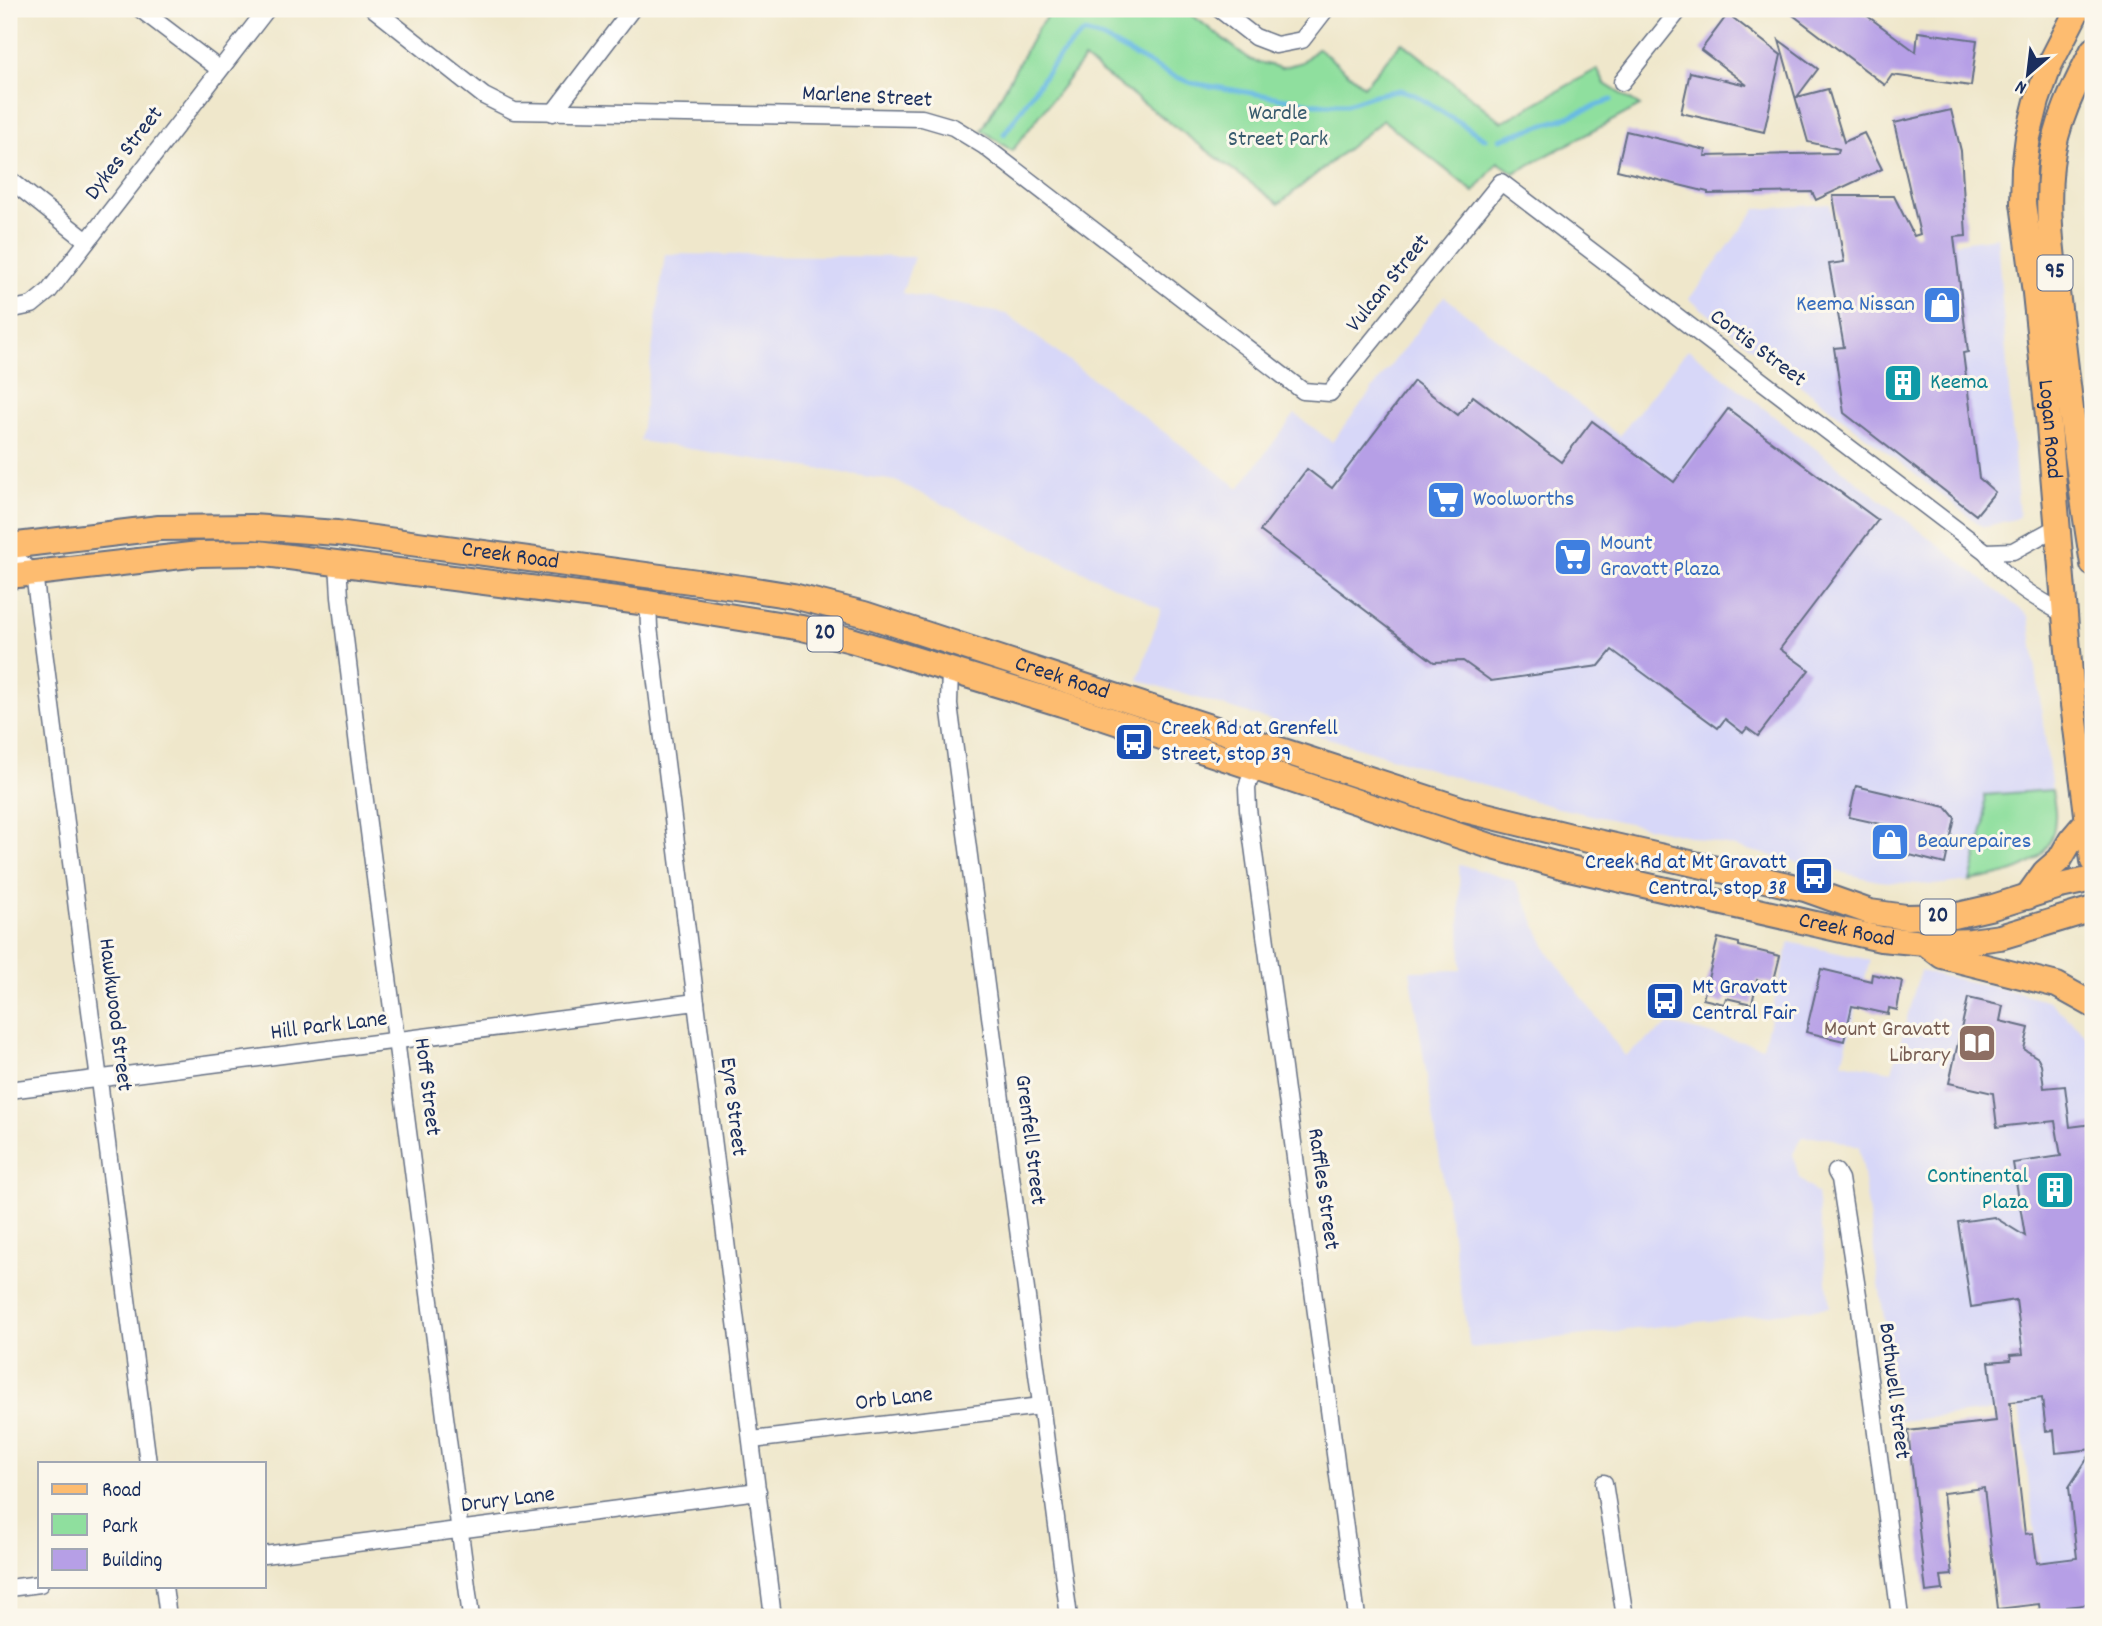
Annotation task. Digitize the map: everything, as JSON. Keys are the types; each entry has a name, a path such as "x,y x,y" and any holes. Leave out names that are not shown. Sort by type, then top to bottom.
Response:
{"main road":[{"name":"Logan Road","path":"2078,9 2050,64 2037,101 2028,137 2023,203 2035,293 2072,697 2093,861"},
{"name":"Logan Road","path":"2093,50 2068,101 2058,129 2051,163 2049,194 2050,240 2089,503 2093,564"},
{"name":"Creek Road","path":"9,545 159,528 252,527 337,533 793,596 864,614 1461,809 1805,889 1870,912 1906,917 1954,916 2093,879"},
{"name":"Creek Road","path":"9,576 199,554 258,553 648,603 802,628 851,640 1062,704 1453,834 1564,867 1881,939 1925,943 1972,941 2000,937 2093,909"},
{"path":"2027,897 2045,873 2060,859 2071,840 2088,820"},
{"path":"1925,943 1942,956 2057,985 2093,1005"}],"street":[{"path":"140,9 219,69"},
{"name":"Dykes Street","path":"9,310 32,305 49,291 267,9"},
{"name":"Marlene Street","path":"373,9 484,96 514,111 922,118 953,127 984,146 1303,391"},
{"path":"553,113 632,9"},
{"path":"1219,9 1255,37 1276,45 1302,40 1326,9"},
{"path":"1622,82 1680,9"},
{"path":"9,179 87,241"},
{"name":"Vulcan Street","path":"1303,391 1330,393 1501,182"},
{"name":"Cortis Street","path":"1501,182 1986,552 2000,571 2064,614"},
{"path":"1986,552 2013,551 2057,518 2089,503"},
{"path":"9,553 34,573"},
{"name":"Hoff Street","path":"338,562 341,611 471,1617"},
{"name":"Hawkwood Street","path":"34,573 148,1462"},
{"name":"Eyre Street","path":"648,603 773,1617"},
{"name":"Grenfell Street","path":"950,669 949,704 1069,1617"},
{"name":"Raffles Street","path":"1253,767 1247,788 1248,809 1357,1617"},
{"name":"Hill Park Lane","path":"9,1090 696,1002"},
{"name":"Bothwell Street","path":"1836,1172 1840,1179 1858,1295 1900,1617"},
{"name":"Orb Lane","path":"752,1440 1041,1406"},
{"path":"1604,1483 1625,1617"},
{"name":"Drury Lane","path":"266,1555 758,1491"},
{"path":"9,1588 38,1584"},
{"path":"164,1588 168,1617"}],"shaded area":[{"path":"1830,204 1840,259 1997,237 2019,518 1983,527 1689,299 1756,209"},
{"name":"Mount Gravatt Plaza","path":"665,254 914,257 902,293 1006,314 1239,488 1295,414 1332,442 1444,296 1619,436 1688,349 2029,616 2052,790 1984,795 1985,823 1970,881 1934,885 1878,881 1554,807 1138,680 1161,609 895,481 640,441"},
{"path":"1459,864 1514,881 1547,950 1625,1056 1669,1024 1763,1047 1789,942 1870,960 1842,1062 1892,1071 1920,971 2049,1001 2087,1036 2093,1049 2093,1617 2034,1617 2034,1613 2045,1612 2019,1408 1899,1421 1859,1147 1826,1137 1802,1137 1793,1154 1799,1178 1817,1194 1830,1307 1470,1348 1410,971 1461,970"}],"green space":[{"name":"Wardle Street Park","path":"1053,9 1184,9 1251,60 1281,68 1302,62 1318,48 1364,86 1402,42 1502,122 1597,69 1605,84 1640,106 1514,173 1498,162 1474,192 1383,120 1279,204 1084,59 1012,151 982,130 1038,28"},
{"path":"2052,790 2055,815 2052,835 2038,858 2014,871 1970,881 1985,823 1984,795"}],"building":[{"path":"1785,9 1858,9 1916,52 1918,32 1977,40 1971,86 1892,75 1885,85"},
{"path":"1728,14 1781,55 1764,132 1681,113 1690,72 1747,85 1701,50"},
{"path":"1779,40 1818,69 1797,97 1828,89 1844,142 1864,133 1882,169 1816,200 1812,192 1708,194 1617,170 1626,131 1706,150 1705,156 1838,153 1839,149 1808,142"},
{"name":"Keema","path":"1951,110 1961,151 1966,236 1954,237 1968,352 1963,353 1979,478 1995,492 1976,515 1844,413 1834,348 1844,347 1829,264 1844,262 1833,196 1894,196 1914,236 1920,234 1894,123"},
{"name":"Mount Gravatt Plaza","path":"1414,381 1458,415 1473,396 1561,462 1592,421 1674,482 1728,409 1878,520 1780,649 1809,670 1758,736 1747,728 1743,733 1725,719 1718,728 1612,650 1599,666 1491,681 1463,661 1434,662 1260,531 1307,469 1332,488"},
{"path":"1856,786 1946,807 1955,818 1945,864 1894,851 1899,828 1849,817"},
{"path":"1718,938 1780,956 1773,984 1757,980 1752,1004 1726,998 1724,1004 1703,999"},
{"path":"1821,969 1871,981 1872,974 1902,981 1897,1010 1889,1008 1888,1014 1852,1006 1844,1041 1806,1032"},
{"path":"1968,998 2003,1006 2000,1021 2029,1028 2024,1049 2038,1058 2044,1088 2065,1086 2070,1127 2093,1124 2093,1449 2056,1453 2054,1430 2046,1431 2042,1398 2010,1402 2025,1534 2033,1533 2037,1563 2077,1558 2069,1487 2093,1450 2093,1604 2066,1607 2067,1617 2041,1617 2039,1604 1998,1609 1984,1488 1943,1493 1952,1575 1941,1576 1943,1590 1926,1592 1908,1431 1996,1421 1989,1362 2011,1360 2010,1355 2023,1354 2016,1300 1971,1307 1958,1222 1994,1217 2025,1236 2013,1163 2061,1156 2055,1121 1997,1127 1993,1093 1949,1083"}],"waterway":[{"path":"1004,134 1051,67 1084,33 1102,38 1171,75 1192,83 1316,104 1347,104 1400,90 1413,94 1486,139"},
{"path":"1500,139 1611,100"}],"place":[{"name":"Keema Nissan","path":"1942,305"},
{"name":"Keema","path":"1903,383"},
{"name":"Woolworths","path":"1446,500"},
{"name":"Mount Gravatt Plaza","path":"1573,557"},
{"name":"Creek Rd at Grenfell Street, stop 39","path":"1134,742"},
{"name":"Beaurepaires","path":"1890,842"},
{"name":"Creek Rd at Mt Gravatt Central, stop 38","path":"1814,876"},
{"name":"Mt Gravatt Central Fair","path":"1665,1001"},
{"name":"Mount Gravatt Library","path":"1977,1043"},
{"name":"Continental Plaza","path":"2055,1190"}]}
